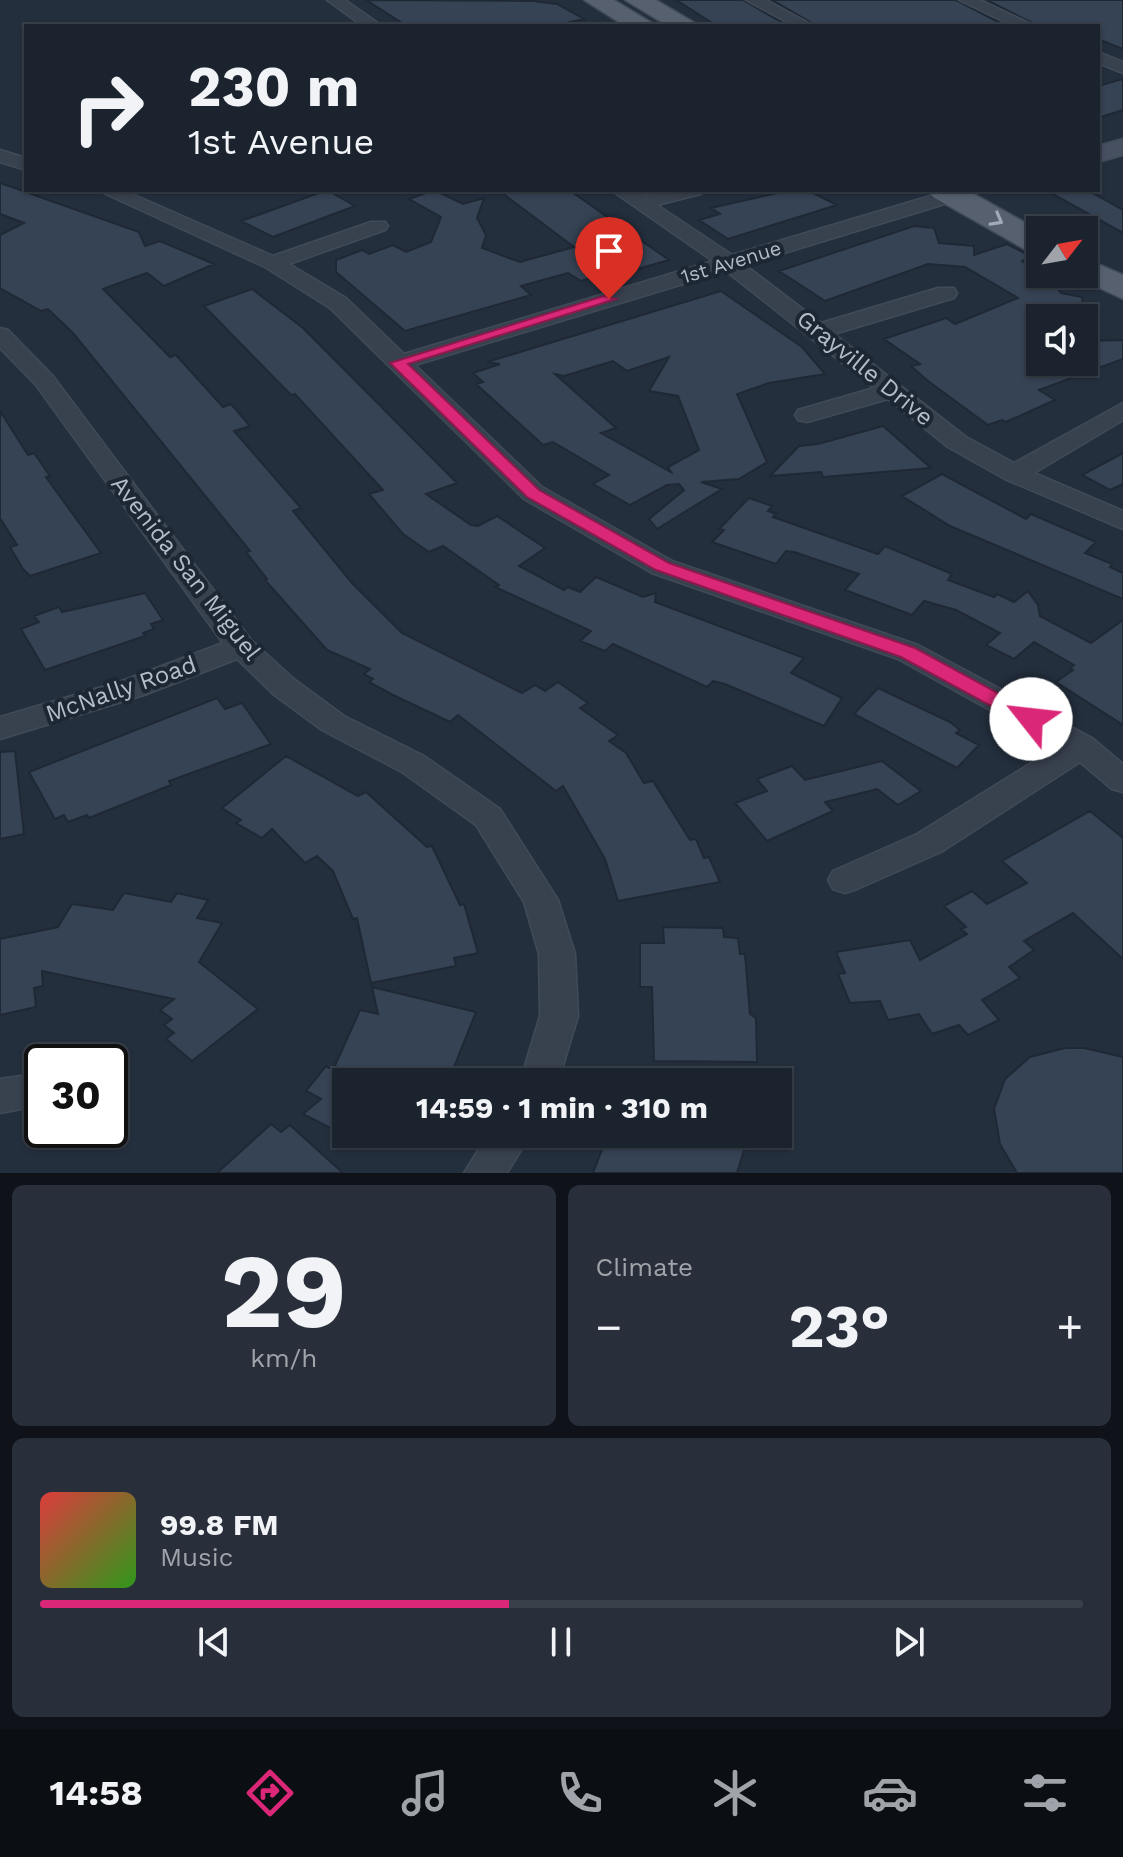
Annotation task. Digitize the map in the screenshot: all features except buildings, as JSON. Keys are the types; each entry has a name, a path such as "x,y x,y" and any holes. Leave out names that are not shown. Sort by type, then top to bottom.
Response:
{"main road":[{"path":"596,0 640,24"},
{"path":"637,0 683,24"},
{"path":"1100,153 1123,147"},
{"path":"957,192 1026,221"},
{"path":"999,192 1034,216"},
{"path":"1098,248 1123,257"},
{"path":"1098,276 1123,289"}],"street":[{"path":"335,0 371,24"},
{"path":"754,0 802,24"},
{"path":"967,0 1022,24"},
{"path":"1100,58 1123,68"},
{"path":"0,156 24,163"},
{"path":"114,192 272,263 338,303 533,493 662,567 908,652 1081,746 1123,781"},
{"path":"631,197 676,192"},
{"name":"1st Avenue","path":"398,363 957,192"},
{"name":"Grayville Drive","path":"631,197 730,263 957,442 1014,474 1123,521"},
{"path":"272,263 378,226"},
{"path":"819,331 946,293"},
{"name":"Avenida San Miguel","path":"0,335 44,380 241,647 284,687 333,723 413,764 488,817 518,859 541,900 557,954 559,1016 543,1068"},
{"path":"807,415 891,391"},
{"path":"1014,474 1123,410"},
{"name":"McNally Road","path":"0,728 133,688 241,647"},
{"path":"845,880 929,843 1081,746"},
{"path":"0,1096 24,1092"},
{"path":"484,1173 501,1148"}],"route":[{"path":"609,299 398,363 533,493 662,567 908,652 1031,719"}]}
